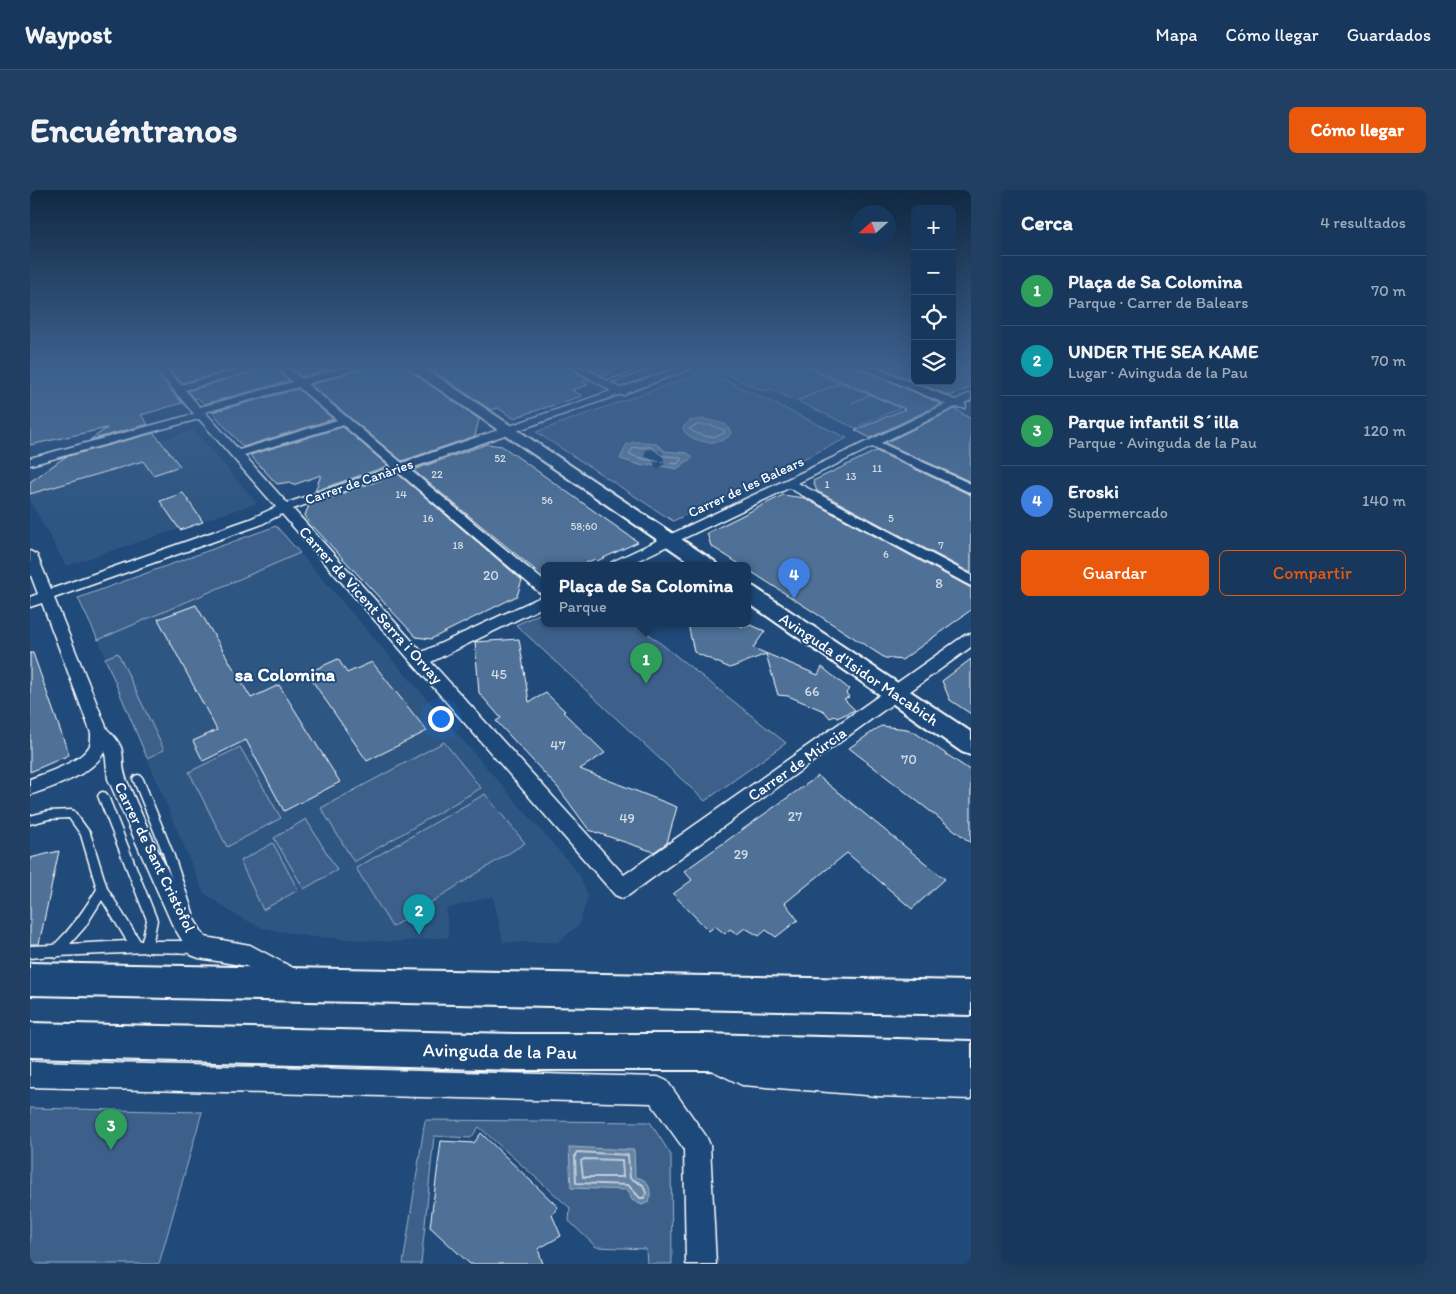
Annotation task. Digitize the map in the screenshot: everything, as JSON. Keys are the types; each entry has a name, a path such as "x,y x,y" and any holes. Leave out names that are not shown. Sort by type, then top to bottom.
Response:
{"main road":[{"path":"488,417 703,562"},
{"name":"Avinguda d'Isidor Macabich","path":"751,595 971,745"},
{"path":"30,979 971,998"},
{"name":"Avinguda de la Pau","path":"30,1040 516,1052 704,1052 971,1059"}],"street":[{"path":"30,462 186,417"},
{"name":"Carrer de Vicent Serra i Orvay","path":"204,417 622,888"},
{"path":"340,417 541,587"},
{"name":"Carrer de Canàries","path":"30,602 255,522 284,508 549,417"},
{"name":"Carrer de les Balears","path":"623,562 927,417"},
{"path":"237,454 345,421"},
{"path":"872,443 971,489"},
{"path":"789,483 971,581"},
{"path":"30,555 100,733 112,745 115,760 114,771"},
{"path":"420,660 541,602"},
{"name":"Carrer de Múrcia","path":"622,888 971,639"},
{"name":"Carrer de Sant Cristòfol","path":"30,787 79,766 91,756 99,745 100,733"},
{"name":"Carrer de Sant Cristòfol","path":"79,766 103,767 114,771 180,916 200,947"},
{"path":"200,947 250,956 300,984"},
{"path":"704,1052 742,1072 878,1083 971,1086"},
{"path":"30,1074 658,1090 697,1145 700,1264"}],"lane":[{"path":"30,952 141,946 200,947 168,854 138,779"},
{"path":"103,796 152,920 150,934 141,946"},
{"path":"30,820 49,815 71,814 85,833 102,890 141,946"},
{"path":"55,952 73,935 102,890"}],"shaded area":[{"path":"577,417 803,417 847,438 673,521 536,432"},
{"path":"832,417 879,417 855,428"},
{"path":"194,430 257,503 66,566 30,501 30,479 43,473"},
{"path":"276,526 300,553 98,640 78,598"},
{"path":"300,553 579,874 588,896 579,925 558,942 503,942 493,896 446,909 449,937 394,942 313,937 262,928 232,913 203,892 98,640"},
{"path":"541,613 541,627 640,627 786,743 705,801 516,625"},
{"path":"118,653 164,750 147,758 105,658"},
{"path":"444,742 481,788 354,862 321,808"},
{"path":"240,747 281,818 227,847 189,772"},
{"path":"485,794 525,843 392,927 356,868"},
{"path":"306,819 337,870 304,889 274,838"},
{"path":"273,843 298,890 263,910 240,861"},
{"path":"30,1108 202,1112 159,1264 30,1264"},
{"path":"425,1120 650,1122 671,1155 672,1264 647,1264 646,1249 596,1247 569,1221 570,1208 479,1127 471,1138 434,1136 421,1264 403,1264"}],"water":[{"path":"703,419 725,424 731,432 730,435 719,441 706,442 693,438 684,431 683,427 689,421"},
{"path":"635,442 652,443 665,451 687,453 693,457 677,469 651,464 643,466 620,459 627,444"},
{"path":"569,1147 634,1150 635,1177 644,1180 648,1185 650,1189 649,1202 642,1205 632,1200 628,1190 571,1188"}],"pier":[{"path":"652,449 662,452 665,464 659,468 662,469 655,467 653,460 644,456 646,450"}],"building":[{"path":"30,417 143,417 148,424 90,440 107,428 30,445"},
{"path":"217,417 331,417 333,419 243,447"},
{"path":"349,417 476,417 479,419 475,436 402,461"},
{"path":"886,417 914,417 870,438 855,430"},
{"path":"938,417 968,417 971,419 971,482 885,443"},
{"path":"343,427 388,466 315,491 321,475 293,485 290,482 277,484 250,455"},
{"path":"154,433 180,466 153,475 143,461 30,494 30,482 65,457"},
{"path":"487,444 502,446 638,542 597,561 595,559 588,562 541,562 541,575 413,470"},
{"path":"876,451 971,495 971,573 817,491 813,481"},
{"path":"398,474 522,580 517,596 431,639 416,637 307,520 305,515 309,505"},
{"path":"183,493 203,522 180,530 160,501"},
{"path":"783,495 804,498 971,588 971,610 902,660 885,658 751,572 751,562 736,562 711,546 707,533"},
{"path":"196,605 251,698 279,685 340,782 284,811 246,740 203,761 193,741 217,730 158,619"},
{"path":"751,625 765,631 753,648 818,675 822,667 849,689 846,693 849,697 844,699 855,710 837,718 835,716 830,718 824,711 788,696 778,695 766,654 730,668 694,652 689,627 751,627"},
{"path":"519,639 529,702 546,693 605,753 580,769 677,807 667,843 654,852 589,830 559,789 496,721 501,718 479,693 475,642"},
{"path":"30,653 33,653 69,755 30,772"},
{"path":"338,659 347,673 372,662 427,731 367,761 307,673"},
{"path":"971,659 971,714 950,700 942,681"},
{"path":"881,726 907,729 914,732 971,771 971,843 849,748"},
{"path":"818,776 945,879 912,909 847,853 785,903 798,920 776,937 766,930 759,936 745,928 737,934 730,929 725,934 715,926 709,931 673,894 692,880 684,871"},
{"path":"59,851 39,944 30,944 30,858"},
{"path":"481,1133 558,1207 552,1215 561,1236 538,1249 543,1264 470,1264 430,1227 441,1141 474,1143"}],"place":[{"name":"Eroski","path":"794,599"},
{"name":"Plaça de Sa Colomina","path":"646,684"},
{"name":"UNDER THE SEA KAME","path":"419,935"},
{"name":"Parque infantil S´illa","path":"111,1150"}],"district":[{"name":"sa Colomina","path":"285,674"}]}
